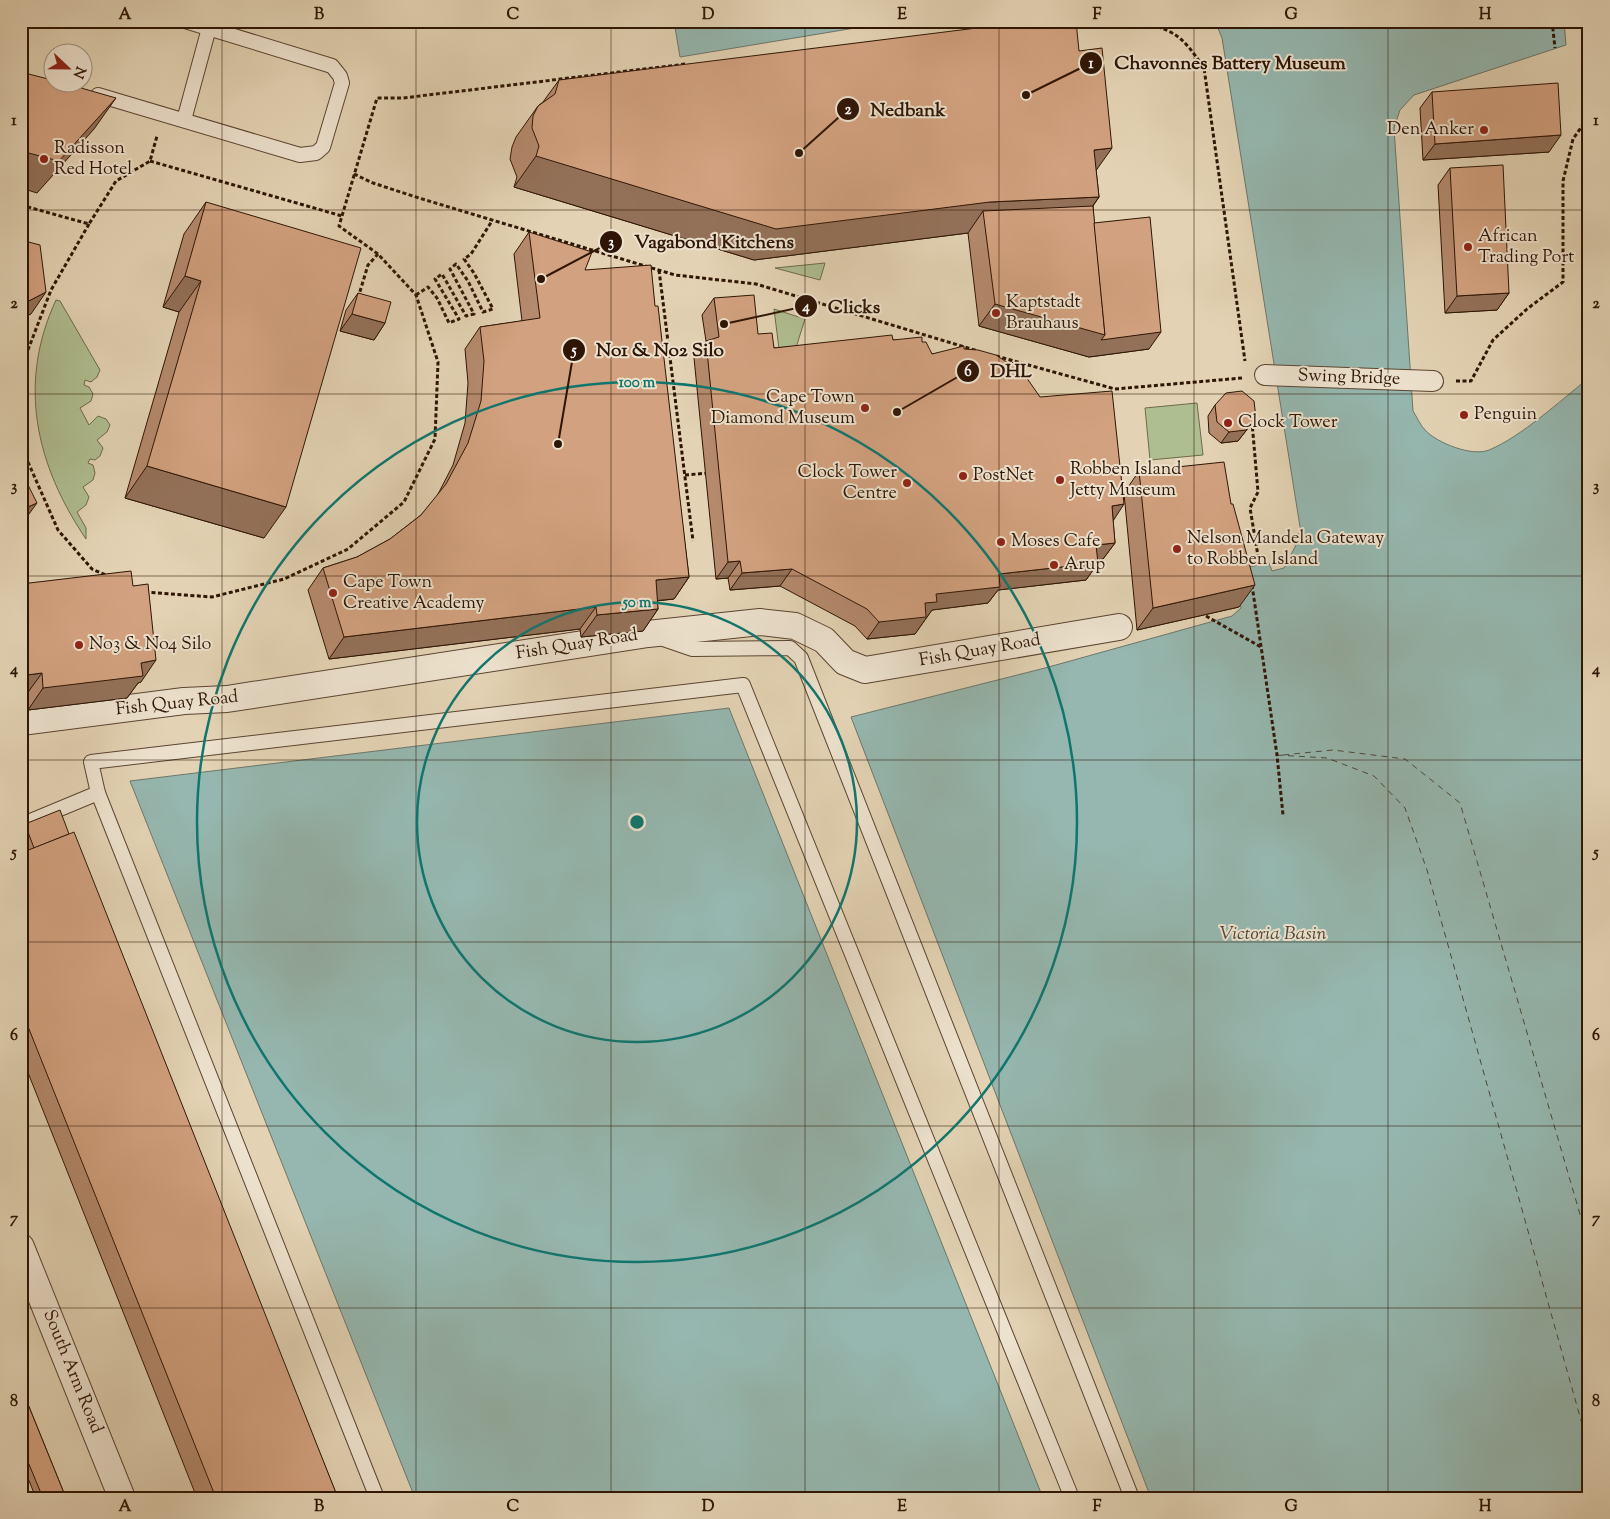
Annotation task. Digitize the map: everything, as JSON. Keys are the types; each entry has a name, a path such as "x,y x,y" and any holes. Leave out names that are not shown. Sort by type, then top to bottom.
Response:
{"street":[{"name":"Swing Bridge","path":"1256,376 1433,382"},
{"name":"Fish Quay Road","path":"21,722 184,701 227,699 647,626 760,622 795,626 824,640 845,662 865,670 1119,627"},
{"name":"South Arm Road","path":"21,1247 122,1498"}],"lane":[{"path":"87,92 300,155 308,155 323,147 342,83 340,76 332,66 185,21"},
{"path":"184,120 209,28"},
{"path":"647,626 692,649 790,648 801,658 1132,1498"},
{"path":"377,1498 98,793 90,762 743,685 1072,1498"},
{"path":"21,825 98,793"}],"path":[{"path":"988,354 1115,389 1256,376 1204,68 1185,41 1159,26 1132,21"},
{"path":"1552,21 1555,48"},
{"path":"1586,21 1589,50"},
{"path":"137,589 146,593 212,597 284,579 348,549 404,502 435,439 438,362 416,294 378,254 339,226 377,98 403,98 688,64"},
{"path":"110,577 92,569 58,530 24,452 23,355 51,290 88,224 116,181 150,161 163,114"},
{"path":"1433,382 1471,381 1493,340 1527,309 1563,282 1563,181 1573,139 1589,116"},
{"path":"150,161 342,216"},
{"path":"354,174 373,183 492,221 674,275 756,284 980,352"},
{"path":"21,205 88,224"},
{"path":"416,294 428,286 437,298 449,324 458,319 435,280 442,274 466,316 474,314 450,269 456,264 468,281 483,312 492,309 474,273 464,259 471,254 492,221"},
{"path":"357,303 368,265 378,254"},
{"path":"659,270 693,541"},
{"path":"1016,372 1018,363"},
{"path":"1249,567 1248,559 1258,556 1250,508 1258,492 1251,416"},
{"path":"685,474 715,472"},
{"path":"1251,577 1277,755 1283,815"},
{"path":"1206,616 1261,647"}],"green space":[{"path":"825,263 820,280 775,268"},
{"path":"56,300 60,301 100,370 97,377 91,382 85,380 84,385 89,387 93,394 91,401 80,408 89,425 98,416 106,419 110,425 107,432 97,440 103,448 100,456 95,460 90,459 88,463 93,465 95,473 93,480 83,487 89,497 86,505 77,512 86,528 86,539 69,511 55,482 44,453 38,423 35,393 37,362 44,331"},
{"path":"774,309 805,319 793,357 780,357"},
{"path":"1197,403 1203,455 1150,460 1145,408"}],"water":[{"path":"674,21 897,21 680,57"},
{"name":"Victoria Basin","path":"1215,21 1564,21 1566,45 1414,95 1400,110 1394,128 1413,411 1423,428 1438,440 1455,448 1474,452 1489,450 1527,427 1589,378 1589,1498 1151,1498 851,717 1045,668 1232,616 1241,608 1233,570 1269,563 1272,571 1284,568 1296,545 1288,541 1287,537 1301,533 1222,38"},
{"path":"729,708 1043,1498 415,1498 130,781"}],"building":[{"path":"1033,21 1076,21 1079,51 1102,48 1112,148 1094,150 1099,197 990,202 776,229 536,156 539,146 532,128 533,116 538,106 555,94 559,80"},
{"path":"21,72 42,77 42,92 92,91 116,98 59,161 21,151"},
{"name":"Den Anker","path":"1558,83 1561,135 1435,144 1432,92"},
{"name":"African Trading Port","path":"1503,165 1509,293 1457,296 1450,168"},
{"path":"206,202 361,248 286,507 147,466 201,281 185,276"},
{"path":"1093,206 1105,335 995,304 983,211"},
{"path":"1150,217 1161,332 1101,340 1105,335 1094,223"},
{"path":"529,232 592,252 585,270 651,265 655,306 658,306 689,577 656,580 658,609 597,615 596,607 344,637 323,568 357,557 390,539 421,515 446,484 468,443 481,401 484,361 480,327 540,318"},
{"path":"21,240 40,245 46,292 21,305"},
{"path":"358,293 391,302 385,323 352,314"},
{"name":"Clock Tower Centre","path":"754,295 758,334 772,333 774,348 892,335 893,340 922,337 922,342 926,342 932,354 964,346 964,349 978,350 996,355 1008,363 1011,361 1024,374 1040,397 1112,391 1124,504 1112,506 1115,543 1096,545 1098,563 999,574 1000,587 936,594 937,602 925,603 926,617 879,622 867,609 792,569 742,573 740,561 728,562 706,341 719,337 714,298"},
{"path":"1242,391 1254,401 1256,418 1246,430 1229,432 1217,422 1215,405 1226,393"},
{"name":"Nelson Mandela Gateway to Robben Island","path":"1224,462 1231,504 1233,504 1255,585 1153,608 1139,471"},
{"path":"21,471 37,503 21,510"},
{"name":"No3 & No4 Silo","path":"131,571 133,586 148,584 156,660 141,663 143,676 43,688 42,673 27,675 25,654 21,655 21,584"},
{"path":"60,810 69,834 34,848 25,824"},
{"path":"74,832 338,1498 216,1498 21,1009 21,853"},
{"path":"21,1387 66,1498 43,1498 21,1445"}],"ferry route":[{"path":"1283,755 1333,750 1405,759 1460,803 1589,1245"},
{"path":"1277,755 1327,758 1374,776 1405,808 1427,870 1589,1449"}],"place":[{"name":"Chavonnes Battery Museum","path":"1026,95"},
{"name":"Den Anker","path":"1484,130"},
{"name":"Nedbank","path":"799,153"},
{"name":"Radisson Red Hotel","path":"44,159"},
{"name":"African Trading Port","path":"1468,247"},
{"name":"Vagabond Kitchens","path":"541,279"},
{"name":"Kaptstadt Brauhaus","path":"996,313"},
{"name":"Clicks","path":"724,324"},
{"name":"Cape Town Diamond Museum","path":"865,408"},
{"name":"DHL","path":"897,412"},
{"name":"Penguin","path":"1464,415"},
{"name":"Clock Tower","path":"1228,423"},
{"name":"No1 & No2 Silo","path":"558,444"},
{"name":"PostNet","path":"963,476"},
{"name":"Robben Island Jetty Museum","path":"1060,480"},
{"name":"Clock Tower Centre","path":"907,483"},
{"name":"Moses Cafe","path":"1001,542"},
{"name":"Nelson Mandela Gateway to Robben Island","path":"1177,549"},
{"name":"Arup","path":"1054,565"},
{"name":"Cape Town Creative Academy","path":"333,593"},
{"name":"No3 & No4 Silo","path":"79,645"}]}
